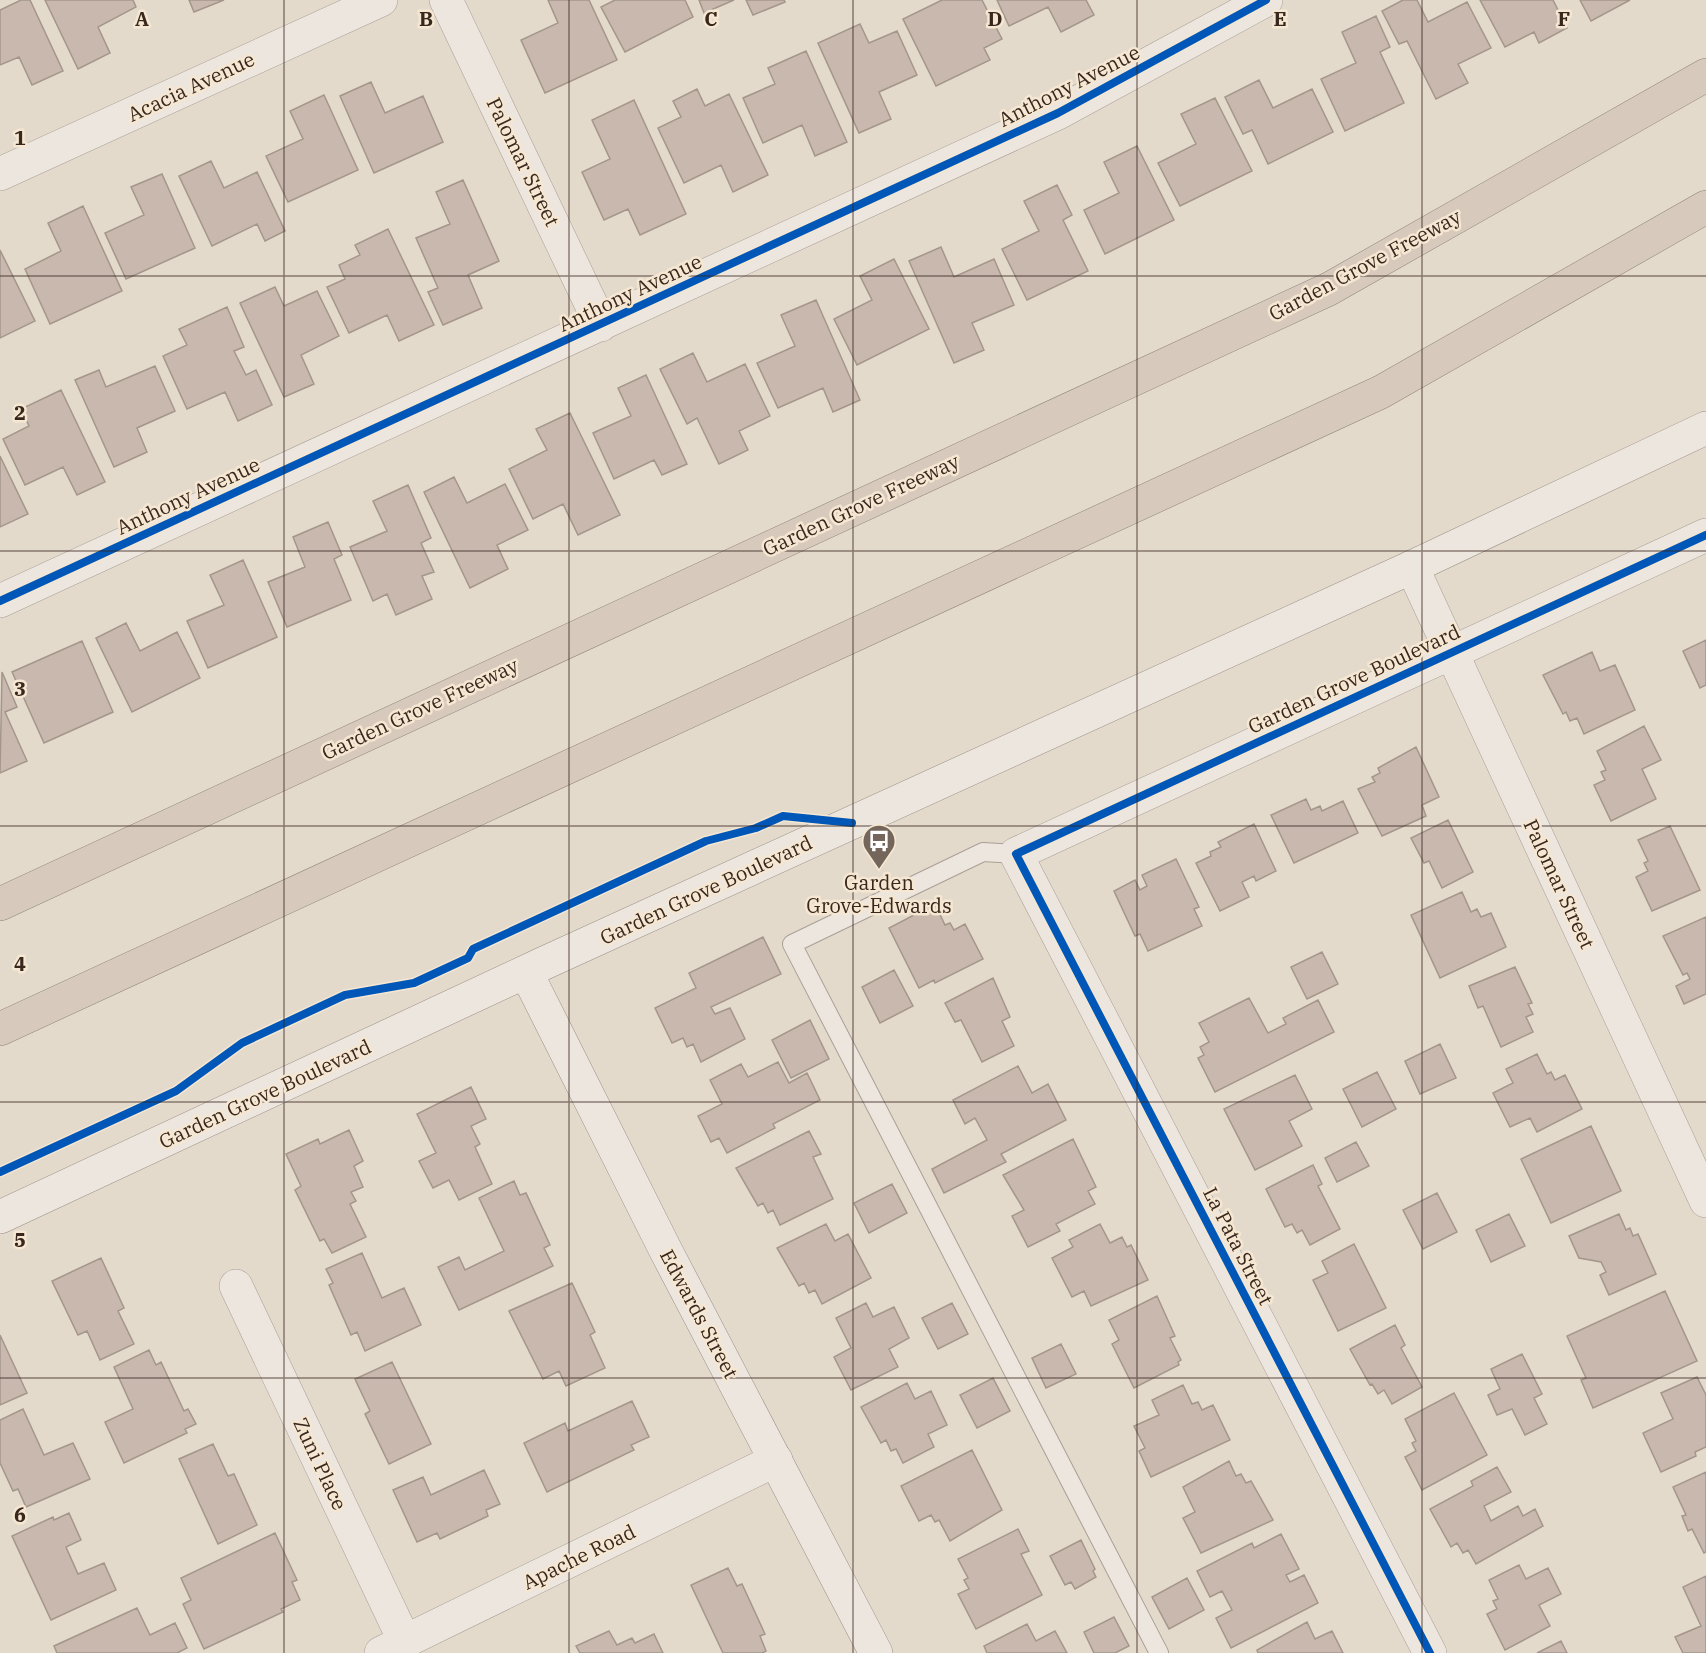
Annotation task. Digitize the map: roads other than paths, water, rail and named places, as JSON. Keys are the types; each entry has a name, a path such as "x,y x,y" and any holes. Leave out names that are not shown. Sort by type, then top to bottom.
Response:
{"highway":[{"name":"Garden Grove Freeway","path":"0,904 1329,289 1706,75"},
{"path":"0,1029 1381,393 1706,207"}],"street":[{"name":"Acacia Avenue","path":"0,174 381,0"},
{"name":"Palomar Street","path":"446,0 601,325"},
{"name":"Anthony Avenue","path":"0,601 1058,113 1266,0"},
{"name":"Garden Grove Boulevard","path":"0,1217 526,972 1412,567 1706,428"},
{"name":"Garden Grove Boulevard","path":"1016,854 1706,535"},
{"name":"Palomar Street","path":"1412,567 1706,1201"},
{"name":"La Pata Street","path":"1016,854 1430,1653"},
{"name":"Edwards Street","path":"526,972 666,1251 876,1653"},
{"name":"Zuni Place","path":"236,1286 393,1648"},
{"name":"Apache Road","path":"393,1648 776,1461"}],"lane":[{"path":"1016,854 983,852 792,944 1160,1653"}],"place":[{"name":"Garden Grove-Edwards","path":"879,870"}]}
